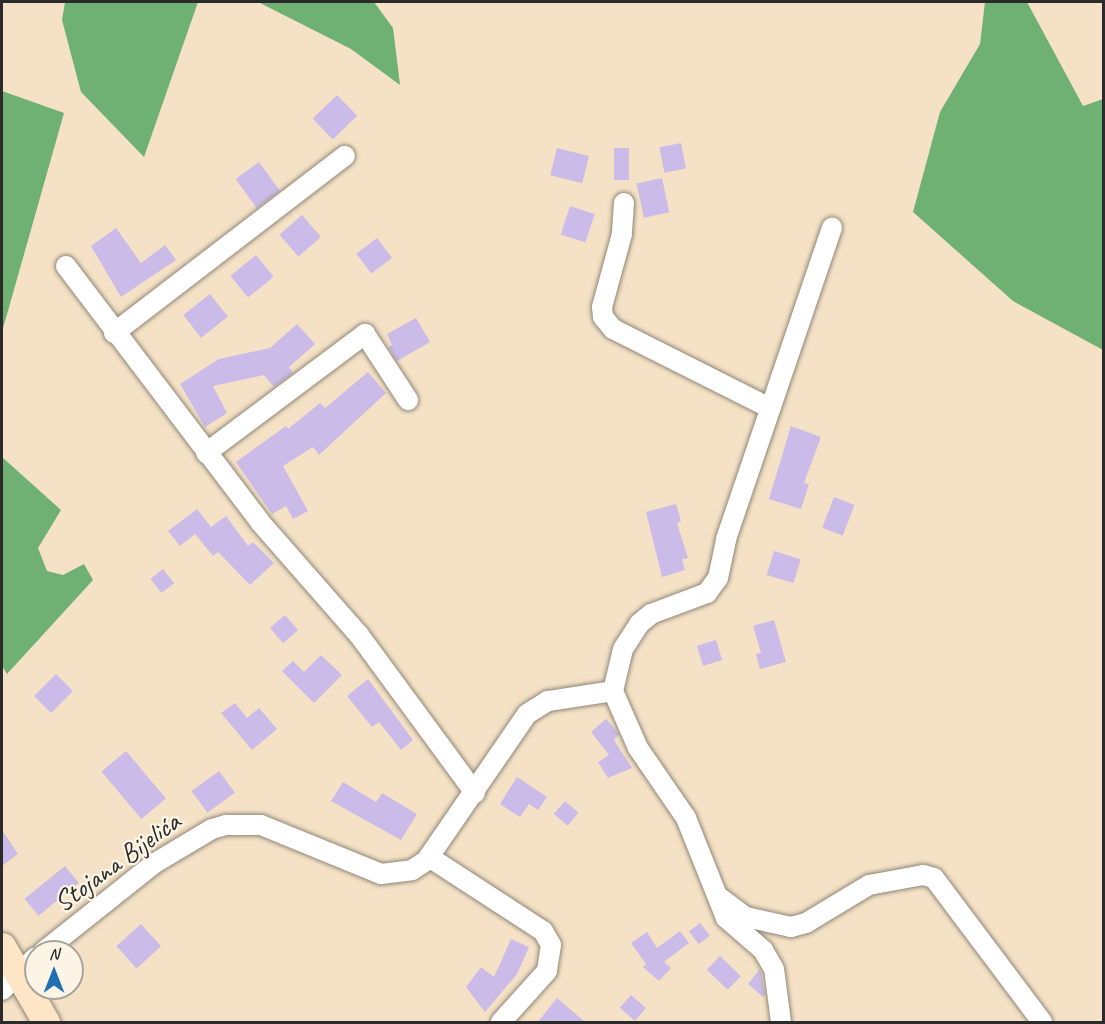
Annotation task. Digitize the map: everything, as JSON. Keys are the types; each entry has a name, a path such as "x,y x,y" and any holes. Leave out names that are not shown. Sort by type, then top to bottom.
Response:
{"street":[{"path":"114,333 345,156"},
{"path":"624,203 622,234 602,307 603,317 613,329 770,408"},
{"path":"781,1023 774,969 763,950 726,918 686,818 638,748 613,690 623,649 639,624 651,614 707,593 714,587 770,408 832,228"},
{"path":"66,266 114,333 260,522 358,635 475,794"},
{"path":"206,453 365,334 408,400"},
{"name":"Stojana Bijelića","path":"58,940 155,863 212,829 226,825 261,825 381,874 412,870 429,857 475,794 527,714 536,706 613,690"},
{"path":"429,857 543,931 552,945 547,971 501,1023"},
{"path":"717,895 746,917 791,927 806,923 878,882 923,875 934,878 1042,1023"},
{"path":"2,946 46,1023"}],"green space":[{"path":"65,2 198,2 144,157 81,92 62,20"},
{"path":"258,2 374,2 393,28 400,85 351,49"},
{"path":"985,2 1027,2 1083,106 1103,99 1103,350 1013,301 913,212 940,112 980,44"},
{"path":"2,91 64,113 2,332"},
{"path":"2,457 61,510 38,548 47,571 63,575 84,564 93,580 7,674 2,666"}],"building":[{"path":"337,95 357,116 333,139 313,119"},
{"path":"681,143 686,169 664,173 659,147"},
{"path":"557,148 589,156 582,183 550,175"},
{"path":"614,148 629,148 629,180 614,180"},
{"path":"259,162 280,191 257,208 236,179"},
{"path":"662,178 669,212 644,218 637,183"},
{"path":"570,206 595,214 585,243 561,235"},
{"path":"302,215 321,237 298,257 279,235"},
{"path":"116,228 141,263 165,245 176,260 121,297 91,246"},
{"path":"377,238 392,258 371,274 356,254"},
{"path":"256,255 274,277 248,298 230,276"},
{"path":"210,294 228,317 201,338 183,315"},
{"path":"416,318 430,342 397,361 388,347 392,345 387,334"},
{"path":"297,324 315,344 289,367 293,373 274,387 264,375 213,386 227,413 205,427 180,384 219,359 270,348"},
{"path":"368,372 386,393 319,455 313,447 283,466 308,511 293,519 286,506 272,514 236,462 286,426 288,429 320,403 325,408"},
{"path":"791,426 821,437 804,483 809,484 801,509 769,499"},
{"path":"834,497 855,505 843,536 822,528"},
{"path":"676,504 681,521 677,523 688,558 682,559 685,570 662,577 646,512"},
{"path":"197,509 211,527 226,516 248,546 253,542 274,563 250,585 218,552 213,556 195,534 180,546 168,531"},
{"path":"774,551 801,559 793,583 767,575"},
{"path":"163,569 174,583 161,593 150,579"},
{"path":"285,615 298,630 283,643 270,628"},
{"path":"774,620 786,662 760,669 756,654 761,653 753,626"},
{"path":"716,640 722,660 703,666 697,646"},
{"path":"321,655 342,675 314,703 282,671 293,661 304,672"},
{"path":"56,674 73,691 51,713 34,696"},
{"path":"368,679 413,740 401,750 379,722 372,727 347,696"},
{"path":"235,703 247,718 259,708 277,729 252,750 221,713"},
{"path":"606,719 619,734 614,740 632,768 608,778 598,762 609,755 591,732"},
{"path":"126,751 166,798 141,819 101,772"},
{"path":"219,771 235,793 207,813 191,791"},
{"path":"517,777 547,797 538,810 529,804 520,817 500,804"},
{"path":"343,782 376,802 382,793 417,814 401,840 331,801"},
{"path":"565,801 579,813 567,826 554,814"},
{"path":"2,830 18,854 2,866"},
{"path":"65,866 79,883 38,916 25,899"},
{"path":"700,923 710,936 699,944 689,932"},
{"path":"141,924 161,946 137,968 116,946"},
{"path":"680,931 689,943 664,962 671,968 659,981 643,967 646,964 631,943 647,932 657,948"},
{"path":"511,939 529,947 517,974 485,1012 466,987 481,967 494,977"},
{"path":"720,956 741,976 728,990 707,970"},
{"path":"760,969 765,994 763,997 748,984"},
{"path":"631,995 646,1008 635,1021 620,1008"},
{"path":"557,998 586,1023 537,1023"}]}
